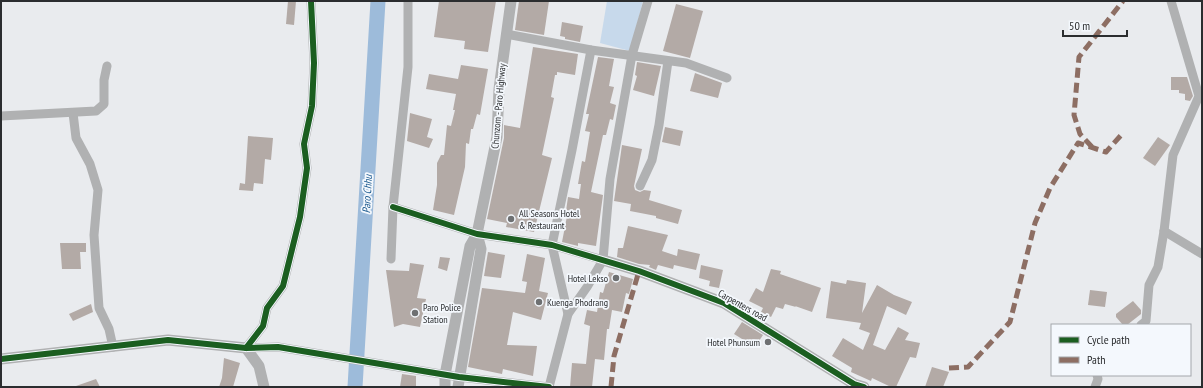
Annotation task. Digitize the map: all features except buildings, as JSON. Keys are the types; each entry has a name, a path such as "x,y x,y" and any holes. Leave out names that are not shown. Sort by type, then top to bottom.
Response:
{"street":[{"path":"246,348 263,326 267,308 283,286 300,217 307,168 304,144 312,106 314,63 311,1"},
{"path":"391,259 393,207 406,99 408,67 408,1"},
{"name":"Chunzom - Paro Highway","path":"445,387 445,375 470,246 477,234 497,137 499,88 511,1"},
{"path":"1,359 168,340 246,348 278,347 424,370 445,375 459,382 549,387 568,314 587,287 603,260 610,179 632,55 648,1"},
{"path":"1142,324 1146,321 1149,285 1158,267 1173,155 1200,97 1171,1"},
{"path":"506,34 591,50 686,63 727,78"},
{"path":"568,314 552,246 591,50"},
{"path":"640,186 652,160 659,126 668,60"},
{"path":"1,116 96,111 104,104 104,80 107,66"},
{"path":"73,113 76,138 90,164 98,190 94,235 99,308 109,329 114,347"},
{"path":"393,207 477,234 552,246 603,260"},
{"path":"1164,231 1202,254"},
{"name":"Chunzom - Paro Highway","path":"459,382 481,249 477,234"},
{"name":"Carpenters road","path":"603,260 639,271 724,303 854,384 864,387"},
{"path":"246,348 259,366 264,387"},
{"path":"1095,387 1098,379 1097,376"}],"shaded area":[{"path":"607,1 643,1 630,51 600,43"}],"waterway":[{"name":"Paro Chhu","path":"355,387 378,1"}],"marked path":[{"path":"1092,147 1080,134 1074,115 1079,57 1123,1"},
{"path":"949,368 968,367 1010,322 1035,223 1050,188 1078,143 1106,152 1123,133"},
{"path":"611,387 614,356 639,271"}],"cycle path":[{"path":"246,348 263,326 267,308 283,286 300,217 307,168 304,144 312,106 314,63 311,1"},
{"path":"393,207 477,234 552,245 639,271 724,303 854,384 864,387"},
{"path":"1,359 168,340 246,348 278,347 459,377 549,387"}],"place":[{"name":"All Seasons Hotel & Restaurant","path":"511,219"},
{"name":"Hotel Lekso","path":"616,278"},
{"name":"Kuenga Phodrang","path":"539,302"},
{"name":"Paro Police Station","path":"415,313"},
{"name":"Hotel Phunsum","path":"768,342"}]}
